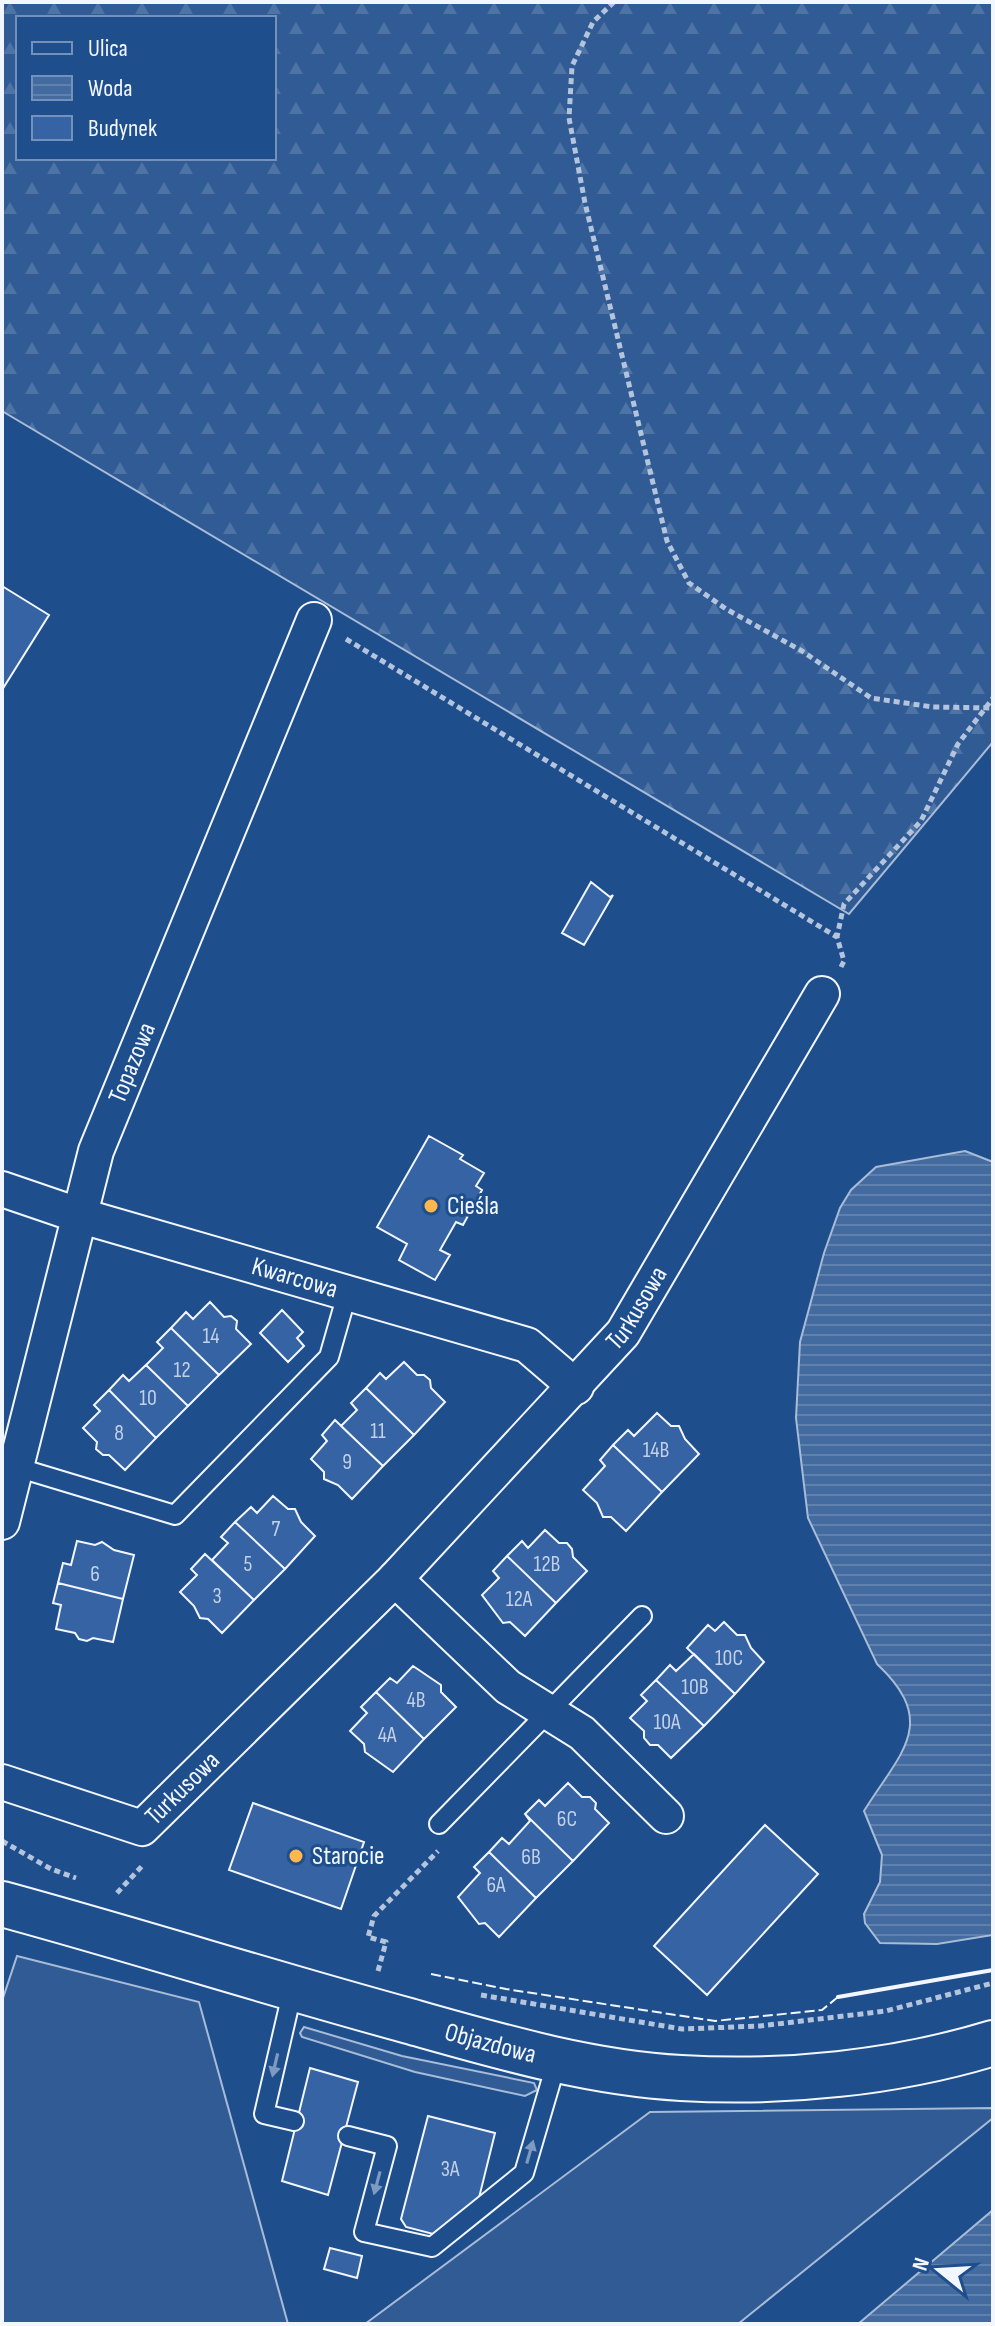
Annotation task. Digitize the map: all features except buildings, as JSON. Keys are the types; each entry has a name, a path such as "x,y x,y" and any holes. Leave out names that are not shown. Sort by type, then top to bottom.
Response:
{"main road":[{"name":"Objazdowa","path":"2,1904 293,1989 557,2061 681,2078 819,2076 948,2057 993,2043"}],"street":[{"name":"Topazowa","path":"2,1522 96,1151 314,620"},
{"name":"Turkusowa","path":"2,1782 142,1828 395,1579 623,1333 822,994"},
{"name":"Kwarcowa","path":"2,1189 78,1215 527,1345 576,1387"},
{"path":"395,1579 508,1687 582,1733 666,1816"}],"lane":[{"path":"16,1467 175,1515 329,1357 347,1294"},
{"path":"439,1824 642,1616"},
{"path":"293,1989 264,2114 294,2121"},
{"path":"348,2136 387,2146 364,2232 432,2247 524,2173 557,2061"}],"path":[{"path":"614,2 593,22 572,66 569,118 585,203 667,541 689,583 726,609 802,651 871,698 933,707 990,708"},
{"path":"314,620 837,937"},
{"path":"822,994 844,961 837,937 844,904 921,821 958,744 990,708 993,698"},
{"path":"378,1972 386,1942 368,1937 374,1916 438,1852 439,1824"},
{"path":"2,1841 51,1869 88,1882"},
{"path":"113,1891 127,1895"},
{"path":"362,1967 389,1976"},
{"path":"472,1993 682,2029 760,2026 886,2011 993,1983"}],"shaded area":[{"path":"17,1956 199,2002 288,2324 2,2324 2,2001"},
{"path":"304,2027 402,2056 534,2083 537,2090 525,2096 415,2072 302,2037 300,2033"},
{"path":"993,2108 993,2118 738,2324 365,2324 650,2112"}],"green space":[{"path":"2,2 993,2 993,742 849,914 2,411"}],"water":[{"path":"965,1151 993,1162 993,1935 937,1944 880,1943 865,1923 864,1914 880,1882 882,1855 864,1811 901,1755 908,1738 910,1721 907,1704 896,1685 877,1664 808,1518 796,1418 800,1342 824,1253 840,1208 851,1190 876,1167"},
{"path":"993,2210 993,2324 858,2324"}],"fence":[{"path":"431,1974 506,1989 715,2021 822,2010 838,1997"}],"wall":[{"path":"838,1997 993,1970"}],"place":[{"name":"Cieśla","path":"431,1206"},
{"name":"Starocie","path":"296,1856"}]}
